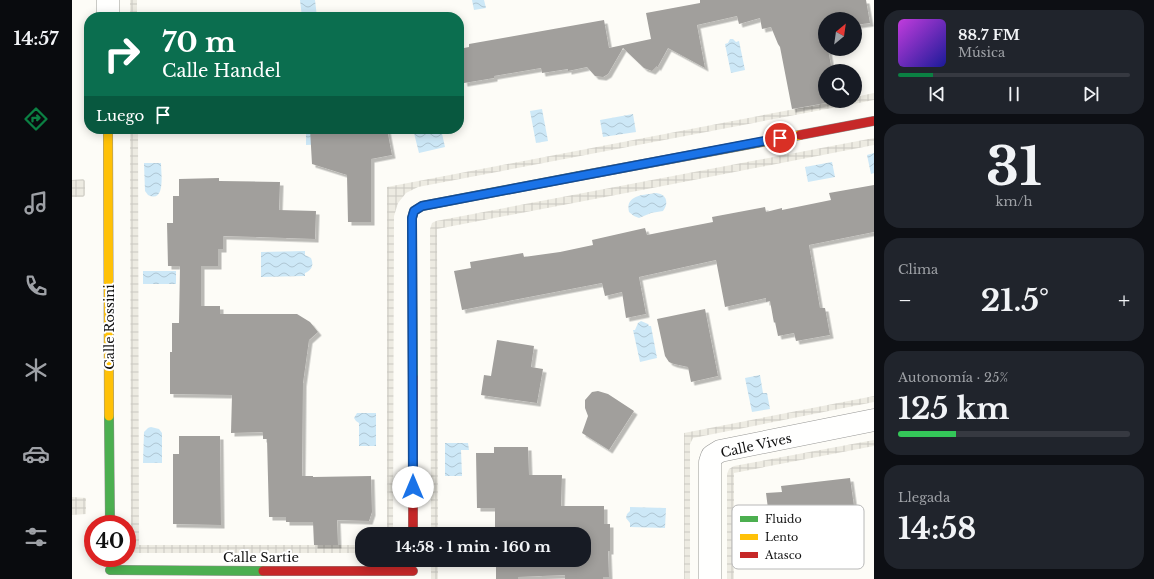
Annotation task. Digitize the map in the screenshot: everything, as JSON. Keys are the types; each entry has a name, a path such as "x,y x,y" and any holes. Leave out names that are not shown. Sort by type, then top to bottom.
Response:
{"street":[{"path":"108,0 108,12"},
{"path":"413,527 412,218 416,209 422,206 874,121"},
{"name":"Calle Rossini","path":"108,134 110,515"},
{"name":"Calle Vives","path":"710,579 710,462 714,454 720,450 874,420"},
{"name":"Calle Sartie","path":"110,569 413,570"}],"shaded area":[{"path":"130,0 137,0 137,12 130,12"},
{"path":"874,93 874,100 862,102 862,96"},
{"path":"818,105 818,108 832,108 418,187 406,193 398,203 394,216 393,527 387,527 387,187"},
{"path":"130,134 138,134 139,545 355,545 355,553 136,553 136,515 131,515"},
{"path":"874,138 874,145 437,229 438,527 431,527 430,229 432,223 436,221"},
{"path":"83,179 85,181 85,195 83,197 72,197 72,180"},
{"path":"874,396 874,402 693,438 690,444 690,579 684,579 684,433"},
{"path":"874,440 874,446 734,473 734,505 732,505 732,569 734,569 734,579 727,579 727,474 729,469 734,466"},
{"path":"72,497 86,498 86,514 72,515"},
{"path":"431,567 438,567 438,579 431,579"}],"water":[{"path":"300,0 315,0 316,12 301,12"},
{"path":"472,0 484,0 486,8 474,10"},
{"path":"730,39 733,39 736,42 739,41 745,70 731,73 725,44 728,43"},
{"path":"542,109 548,141 536,143 530,111"},
{"path":"633,114 636,132 603,137 600,120"},
{"path":"306,134 329,134 329,144 306,145"},
{"path":"414,134 442,134 445,147 419,153"},
{"path":"874,153 874,173 871,174 867,155"},
{"path":"832,162 835,177 808,182 805,167"},
{"path":"144,163 161,163 162,179 160,191 158,195 154,197 148,195 145,191"},
{"path":"656,193 663,195 666,199 666,205 663,211 651,213 639,218 629,212 628,206 632,199 641,195"},
{"path":"305,251 305,255 311,258 312,267 305,273 305,276 261,277 261,252"},
{"path":"143,271 176,271 176,284 143,284"},
{"path":"641,321 651,326 657,358 640,362 633,330 635,330 638,323"},
{"path":"760,375 763,393 767,393 770,409 752,412 745,378"},
{"path":"357,413 376,413 376,446 359,446 359,423 354,418"},
{"path":"151,427 159,429 162,433 162,463 143,463 144,432"},
{"path":"445,443 468,443 469,450 461,450 462,476 445,476"},
{"path":"630,507 666,508 665,528 630,527 630,523 626,518 630,511"}],"building":[{"path":"700,0 866,0 870,23 862,24 862,12 818,12 818,56 829,56 831,64 818,64 818,104 792,109 780,47 771,27 762,29 760,18 739,24 737,16 697,25 705,68 668,48 657,68 657,66 652,71 644,68 623,48 608,74 603,77 595,76 587,67 568,71 568,69 542,73 541,68 464,83 464,48 469,47 469,44 604,20 609,48 651,39 646,13 700,3"},
{"path":"310,134 388,134 392,155 371,159 371,222 348,222 347,175 312,164"},
{"path":"219,178 219,181 280,182 279,210 316,211 315,239 223,236 223,249 218,249 218,266 201,266 201,306 220,306 220,314 297,314 310,322 318,332 309,340 303,383 302,476 371,476 372,512 369,521 337,520 338,545 314,545 313,522 286,522 286,517 269,517 267,439 263,439 263,432 231,433 232,395 170,394 172,323 179,323 180,266 168,266 167,223 173,223 173,196 179,196 179,179"},
{"path":"874,185 874,232 809,245 820,308 825,308 830,335 796,341 794,333 778,336 770,301 766,302 766,298 725,307 716,260 639,277 646,314 626,318 622,292 605,296 602,283 462,310 454,271 471,268 470,262 523,253 524,257 560,252 593,245 592,240 645,228 647,235 713,222 712,217 765,207 766,212 782,208 782,210 831,200 829,193"},
{"path":"705,309 718,376 691,382 688,367 669,362 665,356 657,319"},
{"path":"497,340 534,346 531,367 543,369 537,403 481,395 484,375 491,376"},
{"path":"598,391 608,394 634,411 609,450 582,433 588,416 585,408 585,400 592,392"},
{"path":"179,436 220,436 221,525 173,524 173,454 179,454"},
{"path":"494,447 528,447 529,475 562,475 561,506 604,506 604,524 610,524 610,551 608,551 609,577 603,577 603,579 565,579 565,575 518,577 518,579 496,579 496,567 591,567 591,527 495,527 495,508 477,508 476,453 494,453"},
{"path":"850,478 854,505 768,505 766,493 782,492 781,486"}],"traffic: fast":[{"path":"413,377 412,218 414,211 422,206 579,176"},
{"path":"109,416 110,515"},
{"path":"110,570 263,571"}],"traffic: slow":[{"path":"108,134 109,416"},
{"path":"579,176 800,135"}],"traffic: jam":[{"path":"800,135 874,121"},
{"path":"413,377 413,527"},
{"path":"263,571 413,571"}],"route":[{"path":"413,487 412,215 416,209 422,206 780,138"}]}
